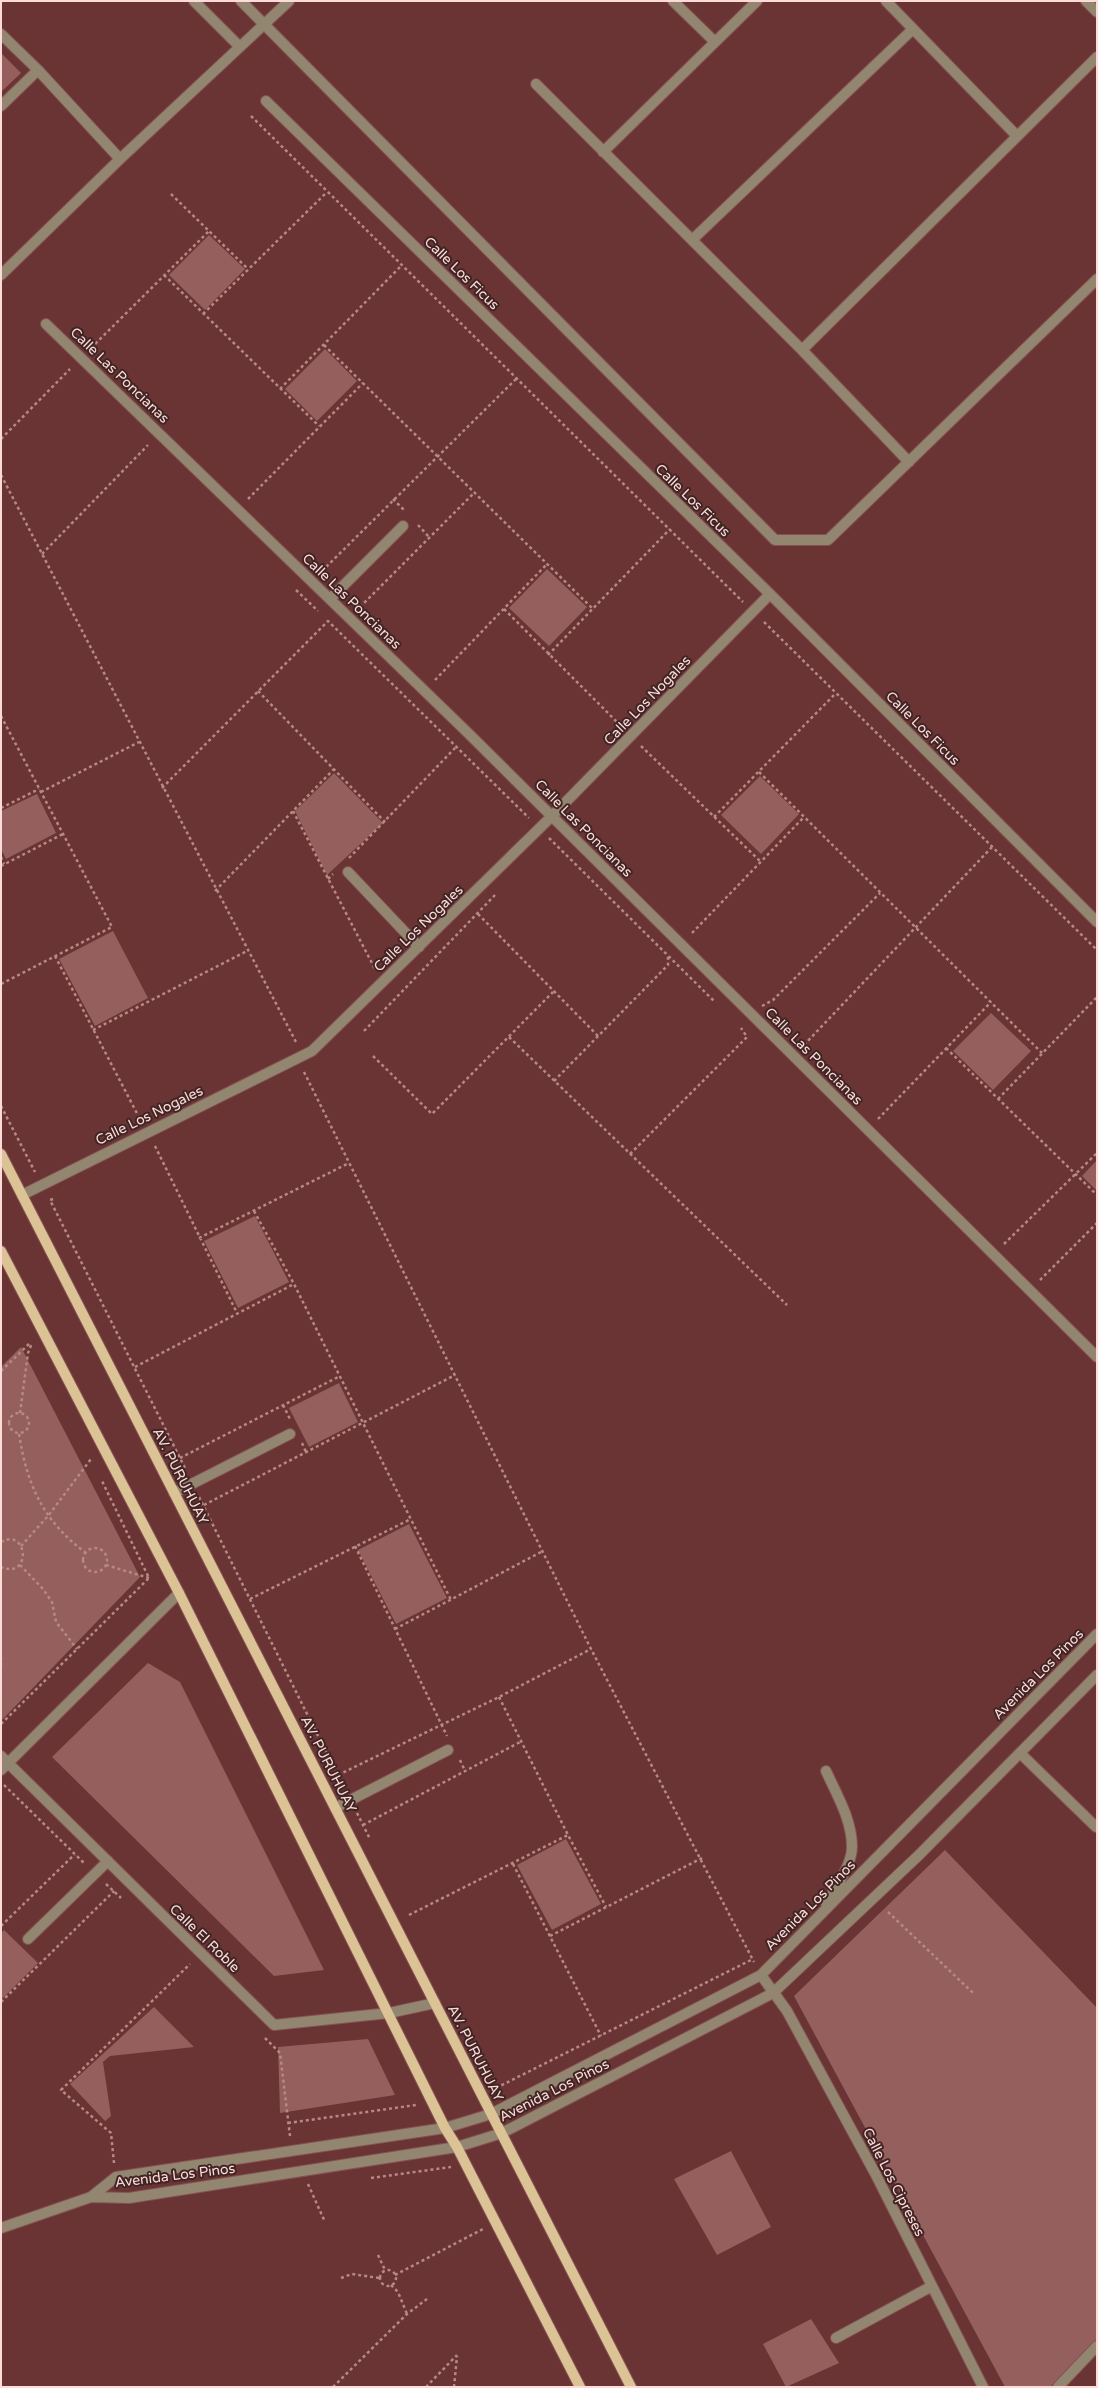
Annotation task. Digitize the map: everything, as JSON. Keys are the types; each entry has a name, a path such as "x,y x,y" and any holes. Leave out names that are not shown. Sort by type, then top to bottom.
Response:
{"main road":[{"name":"AV. PURUHUAY","path":"1,1154 631,2387"},
{"path":"1,1251 179,1593 445,2128 457,2147 580,2387"}],"street":[{"path":"194,1 240,47"},
{"path":"241,1 775,540 828,540 1097,279"},
{"path":"1,275 120,159 289,1"},
{"path":"673,1 715,42"},
{"path":"603,152 756,1"},
{"path":"886,1 1017,136"},
{"path":"1086,1 1097,12"},
{"path":"692,240 913,29"},
{"path":"1,34 38,70 120,159"},
{"path":"802,350 1097,57"},
{"path":"1,106 38,70"},
{"path":"536,84 802,350 910,462"},
{"name":"Calle Los Ficus","path":"266,101 770,594 1097,922"},
{"name":"Calle Las Poncianas","path":"46,324 552,816 1097,1357"},
{"path":"330,599 403,526"},
{"name":"Calle Los Nogales","path":"22,1195 312,1051 552,816 770,594"},
{"path":"346,868 419,947"},
{"path":"174,1493 290,1434"},
{"path":"3,1763 179,1593"},
{"name":"Avenida Los Pinos","path":"91,2197 116,2177 445,2128 491,2114 761,1975 1097,1634"},
{"name":"Avenida Los Pinos","path":"91,2197 129,2198 457,2147 502,2133 773,1993 919,1856 1097,1675"},
{"path":"335,1808 448,1750"},
{"path":"1020,1753 1096,1827"},
{"name":"Calle El Roble","path":"3,1763 108,1862 274,2024 389,2014 435,2003"},
{"path":"816,1918 844,1874 852,1848 841,1801 826,1771"},
{"path":"28,1939 108,1862"},
{"name":"Calle Los Cipreses","path":"761,1975 794,2025 876,2176 983,2387"},
{"path":"1,2228 91,2197"},
{"path":"836,2338 932,2286"},
{"path":"1058,2387 1097,2346"}],"path":[{"path":"251,116 1097,950"},
{"path":"203,314 327,192"},
{"path":"171,194 248,269"},
{"path":"90,348 209,231"},
{"path":"280,389 402,265"},
{"path":"164,275 319,426"},
{"path":"324,345 592,608"},
{"path":"1,439 70,369"},
{"path":"320,573 437,455 517,378"},
{"path":"246,501 363,383"},
{"path":"42,554 148,445"},
{"path":"1,475 162,788 296,1042"},
{"path":"358,609 475,492"},
{"path":"548,655 592,608 670,530"},
{"path":"433,681 547,564"},
{"path":"504,609 548,655 619,724"},
{"path":"162,788 328,621"},
{"path":"258,691 385,822"},
{"path":"714,817 836,693"},
{"path":"1,716 112,927 1,984"},
{"path":"41,792 139,742"},
{"path":"641,746 761,862"},
{"path":"346,868 385,822 456,747"},
{"path":"216,891 334,769"},
{"path":"759,772 1042,1053"},
{"path":"1,808 39,789"},
{"path":"294,811 377,973"},
{"path":"554,1081 668,965 668,956 804,817"},
{"path":"1,866 63,834"},
{"path":"544,845 550,839"},
{"path":"803,1045 992,847"},
{"path":"1,858 4,864"},
{"path":"328,879 338,869"},
{"path":"364,1031 500,891"},
{"path":"761,1006 773,1000 880,893"},
{"path":"478,914 553,992 598,1036"},
{"path":"93,1030 247,951"},
{"path":"56,956 141,1121"},
{"path":"373,1056 432,1114 553,992"},
{"path":"998,1099 1097,997"},
{"path":"877,1120 991,1002"},
{"path":"630,1154 747,1037 742,1029"},
{"path":"509,1037 630,1154 656,1177 787,1305"},
{"path":"289,1046 302,1038"},
{"path":"946,1048 1097,1195"},
{"path":"296,1058 350,1163 591,1649 702,1858 761,1975"},
{"path":"1,1106 36,1174"},
{"path":"134,1125 148,1117"},
{"path":"155,1146 237,1314"},
{"path":"1004,1244 1097,1153"},
{"path":"199,1238 350,1163"},
{"path":"50,1200 188,1474"},
{"path":"254,1211 294,1284 451,1600"},
{"path":"1040,1280 1097,1223"},
{"path":"135,1367 294,1284"},
{"path":"33,1341 36,1348"},
{"path":"1,1371 33,1341"},
{"path":"20,1413 28,1353 33,1341"},
{"path":"204,1505 455,1375"},
{"path":"180,1458 340,1376"},
{"path":"20,1413 28,1418 30,1424 24,1433 19,1434 10,1429 9,1425 10,1419 20,1413"},
{"path":"19,1434 25,1470 35,1495 48,1516 71,1541 86,1553"},
{"path":"87,1452 94,1466"},
{"path":"21,1546 48,1516 91,1459"},
{"path":"101,1480 149,1578"},
{"path":"196,1491 344,1788"},
{"path":"250,1599 411,1519"},
{"path":"1,1542 13,1540 21,1546 23,1558 20,1564 11,1569 1,1567"},
{"path":"355,1546 448,1738"},
{"path":"96,1548 101,1550 106,1554 106,1565 102,1570 95,1572 89,1570 84,1559 86,1553 96,1548"},
{"path":"395,1630 543,1552"},
{"path":"20,1564 43,1589 52,1602 56,1622 77,1649"},
{"path":"106,1565 149,1578"},
{"path":"1,1724 149,1578"},
{"path":"338,1775 499,1697 591,1649"},
{"path":"1,1657 1,1667"},
{"path":"499,1697 606,1907"},
{"path":"363,1825 522,1741"},
{"path":"458,1758 465,1771"},
{"path":"1,1782 90,1868"},
{"path":"409,1915 568,1835"},
{"path":"1,1926 75,1854"},
{"path":"550,1936 702,1858"},
{"path":"513,1864 601,2036"},
{"path":"101,1879 125,1902"},
{"path":"1,2002 114,1891"},
{"path":"888,1912 973,1993"},
{"path":"184,1959 195,1970"},
{"path":"496,2089 753,1959"},
{"path":"116,2177 111,2133 61,2090 190,1964"},
{"path":"263,2036 280,2053 291,2151"},
{"path":"288,2123 432,2102"},
{"path":"364,2178 451,2168"},
{"path":"302,2171 325,2222"},
{"path":"309,2186 317,2184"},
{"path":"395,2275 484,2229"},
{"path":"378,2255 385,2270"},
{"path":"379,2278 381,2283 386,2286 391,2285 395,2281 395,2275 391,2271 385,2270"},
{"path":"379,2278 385,2270"},
{"path":"341,2278 352,2274 379,2278"},
{"path":"391,2285 398,2292 407,2314"},
{"path":"333,2387 407,2314 427,2299"},
{"path":"426,2387 457,2355 454,2387"}],"shaded area":[{"path":"1,53 21,73 1,92"},
{"path":"209,235 245,269 205,310 169,275"},
{"path":"325,349 357,381 317,421 285,389"},
{"path":"547,569 587,607 549,646 509,608"},
{"path":"334,773 383,823 327,875 295,811"},
{"path":"760,776 799,814 761,854 721,815"},
{"path":"37,794 56,833 6,859 1,849 1,811"},
{"path":"113,931 148,998 95,1026 59,959"},
{"path":"991,1013 1031,1051 993,1090 953,1051"},
{"path":"1097,1160 1097,1191 1082,1176"},
{"path":"255,1216 289,1282 238,1308 204,1241"},
{"path":"21,1347 140,1577 1,1721 1,1367"},
{"path":"339,1383 358,1422 309,1447 289,1408"},
{"path":"409,1524 447,1598 396,1624 358,1550"},
{"path":"148,1663 180,1682 324,1970 274,1976 52,1757"},
{"path":"566,1839 601,1904 552,1930 517,1865"},
{"path":"945,1850 1097,2008 1097,2341 1050,2387 1005,2387 794,1996"},
{"path":"4,1930 38,1963 1,2000 1,1933"},
{"path":"154,2007 194,2047 110,2056 103,2062 111,2116 105,2121 70,2084"},
{"path":"368,2039 395,2095 280,2113 278,2047"},
{"path":"731,2151 771,2227 717,2255 674,2179"},
{"path":"811,2319 839,2363 786,2387 763,2344"}]}
